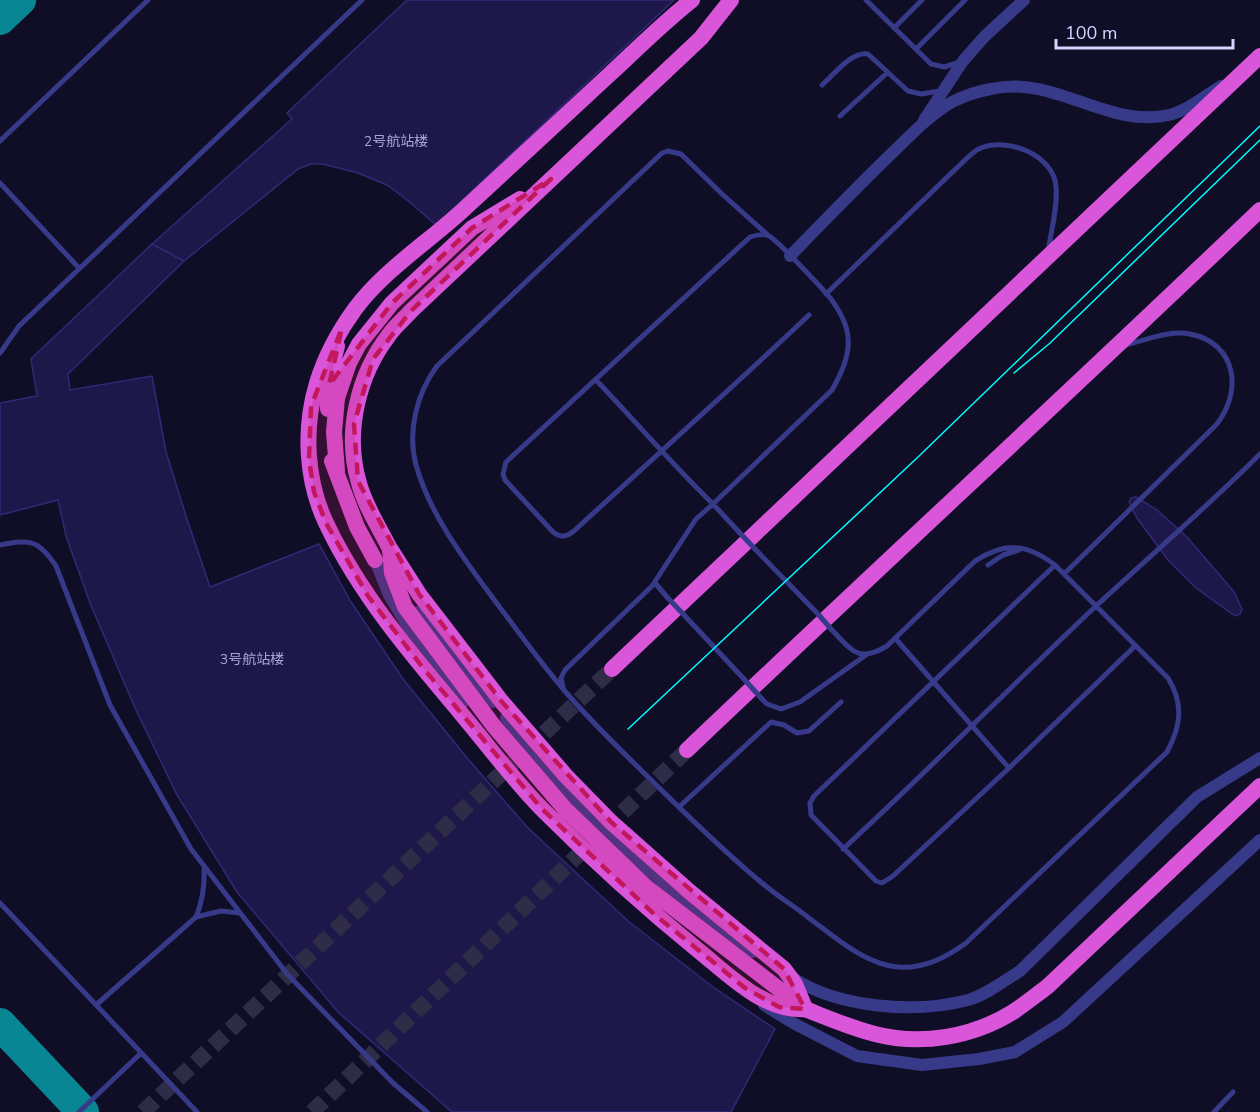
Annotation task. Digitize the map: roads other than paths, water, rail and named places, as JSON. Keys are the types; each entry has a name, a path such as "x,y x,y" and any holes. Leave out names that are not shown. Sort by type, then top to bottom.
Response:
{"highway":[{"path":"692,0 356,307 342,328 318,381 309,423 309,459 314,492 326,523 368,596 423,668 542,809 654,914 745,988 779,1006 792,1010 805,1009"},
{"path":"730,0 701,38 389,334 373,359 358,400 354,433 355,460 358,481 365,501 390,549 419,594 502,702 566,776 611,822 690,892 784,969 795,984 805,1009"},
{"path":"612,669 1255,62"},
{"path":"337,471 334,432 337,398 359,344 374,323 392,303 472,228 551,179"},
{"path":"687,750 1260,210"},
{"path":"342,328 328,382 329,454 357,526 375,560"},
{"path":"390,549 392,573 398,594 405,607 493,725 565,809 646,887 805,1009 877,1035 925,1040 949,1036 971,1031 1013,1012 1047,987 1260,786"}],"street":[{"path":"920,126 963,61 984,37 1024,0"},
{"path":"790,256 920,126 952,102 992,88 1024,86 1053,91 1124,116 1148,117 1171,114 1192,104 1255,62"},
{"path":"375,560 578,806 705,921 805,986 850,1001 910,1008 969,1000 998,986 1020,971 1197,797 1260,758"},
{"path":"375,560 389,595 411,632 477,724 563,834 665,930 754,999 793,1023 857,1056 922,1065 979,1059 1015,1052 1063,1022 1260,840"}],"lane":[{"path":"0,141 148,0"},
{"path":"0,353 19,326 362,0"},
{"path":"867,0 931,64 944,67 963,61"},
{"path":"894,28 922,0"},
{"path":"916,49 965,0"},
{"path":"822,85 854,56 863,53 868,54 898,84 913,93 942,91"},
{"path":"840,116 887,73"},
{"path":"826,294 966,159 980,148 987,146 1005,146 1024,150 1041,159 1051,172 1056,186 1056,196 1047,258"},
{"path":"565,691 561,678 565,670 655,583 696,519 832,390 841,374 848,351 848,336 842,318 826,294 790,256 681,154 668,150 662,153 437,366 424,387 416,413 413,440 416,463 430,501 467,562 565,691 679,807 762,883 843,943 886,965 907,967 930,964 950,956 966,943 1167,752 1176,736 1179,721 1178,704 1175,690 1168,678 1055,565 1038,552 1022,548 1006,548 988,553 975,561 882,649 866,655 800,702 782,709 767,704 655,583"},
{"path":"0,183 80,268"},
{"path":"769,236 750,237 506,462 505,480 553,532 559,537 567,536 809,315"},
{"path":"1064,574 1216,425 1228,409 1232,397 1233,379 1226,357 1216,346 1198,336 1168,334 1116,348"},
{"path":"596,380 832,630 855,652 866,655"},
{"path":"843,849 972,728 1096,606 1260,454"},
{"path":"0,545 27,541 44,548 56,566 110,705 191,849 288,975 393,1083 427,1112"},
{"path":"988,565 1003,555 1022,548"},
{"path":"1055,565 814,796 810,803 811,815 843,849 876,881 882,883 888,880 1009,768 1135,646"},
{"path":"895,638 1009,768"},
{"path":"679,807 771,722 784,725 797,733 809,731 840,702"},
{"path":"96,1005 196,917 203,899 204,866"},
{"path":"0,903 197,1112"},
{"path":"196,917 221,911 240,913"},
{"path":"79,1112 141,1053"},
{"path":"1214,1112 1233,1092"}],"tunnel":[{"path":"143,1112 612,669"},
{"path":"312,1112 687,750"}],"tram line":[{"path":"628,729 917,458 1260,126"},
{"path":"1014,373 1049,344 1260,140"}]}
